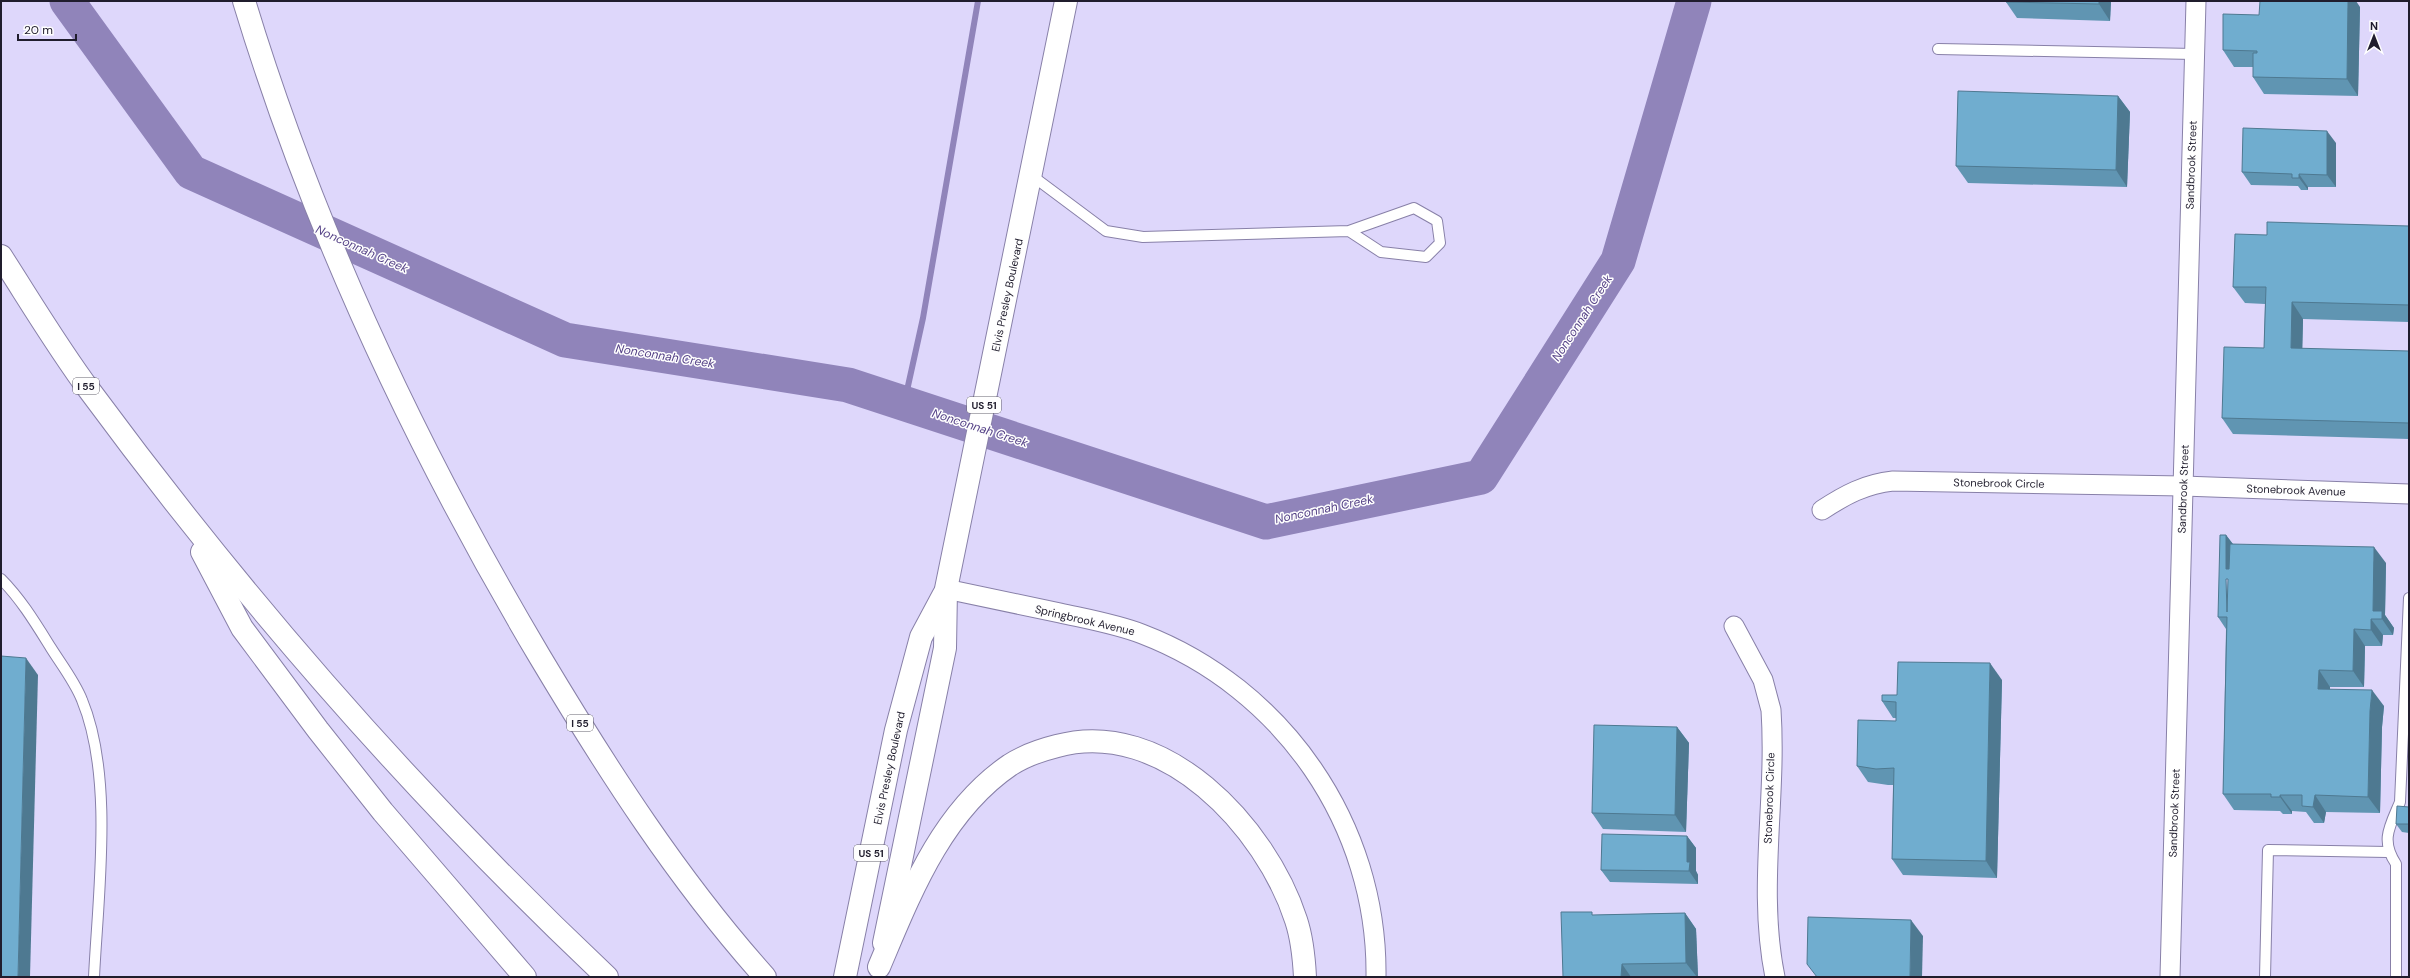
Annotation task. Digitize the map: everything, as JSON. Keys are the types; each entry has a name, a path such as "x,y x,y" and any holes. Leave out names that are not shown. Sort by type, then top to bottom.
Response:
{"main road":[{"name":"I 55","path":"244,1 261,56 335,256 426,453 506,600 560,692 627,797 715,919 764,975"},
{"name":"Elvis Presley Boulevard","path":"878,972 944,648 946,589 1066,1"},
{"name":"I 55","path":"1,256 88,389 180,510 274,625 378,744 477,850 608,977"},
{"path":"180,510 242,628 383,812 525,977"},
{"name":"Elvis Presley Boulevard","path":"845,977 896,730 921,637 946,589"},
{"path":"878,972 901,915 932,852 964,808 990,781 1012,764 1040,751 1077,742 1108,741 1130,744 1154,755 1187,774 1215,796 1242,822 1263,853 1284,891 1296,921 1305,977"}],"street":[{"name":"Sandbrook Street","path":"2170,977 2196,1"},
{"name":"Stonebrook Circle","path":"1822,510 1856,489 1873,483 1893,480 2183,486"},
{"name":"Stonebrook Avenue","path":"2183,486 2409,494"},
{"name":"Springbrook Avenue","path":"946,589 1075,616 1140,633 1194,657 1218,673 1258,704 1295,744 1314,770 1328,790 1349,834 1370,901 1376,945 1376,977"},
{"name":"Stonebrook Circle","path":"1734,626 1762,680 1771,710 1766,904 1769,945 1775,977"}],"lane":[{"path":"1938,48 2194,54"},
{"path":"1031,174 1106,231 1143,237 1349,231 1414,208 1437,221 1440,243 1426,257 1382,252 1349,231"},
{"path":"1,579 13,592 42,634 82,699 97,753 101,818 94,977"},
{"path":"2396,977 2396,864 2388,852 2387,832 2400,802 2409,598"},
{"path":"2265,977 2268,850 2388,852"}],"building":[{"path":"2099,1 2099,4 2006,2"},
{"path":"2260,1 2348,1 2347,79 2253,77 2253,53 2257,53 2257,51 2223,50 2223,14 2259,15"},
{"path":"1958,91 2118,96 2116,170 1956,166"},
{"path":"2243,128 2327,131 2327,175 2299,174 2299,178 2292,178 2292,174 2242,172"},
{"path":"2267,222 2409,226 2409,305 2292,302 2291,348 2409,351 2409,423 2222,418 2224,347 2264,348 2266,287 2233,287 2235,234 2267,235"},
{"path":"2220,535 2226,535 2226,569 2229,569 2230,544 2374,547 2373,611 2382,611 2382,619 2371,619 2371,630 2354,629 2353,671 2319,670 2318,689 2372,690 2370,711 2368,797 2315,795 2313,807 2302,806 2302,795 2280,795 2280,797 2271,797 2271,794 2223,794 2227,617 2218,617","holes":["2226,579 2228,579 2227,612"]},
{"path":"1,656 26,658 18,977 1,977"},
{"path":"1898,662 1990,663 1986,861 1892,859 1894,768 1876,769 1857,766 1858,720 1896,721 1896,702 1882,701 1882,695 1897,695"},
{"path":"1594,725 1677,727 1675,815 1592,813"},
{"path":"2397,806 2409,807 2409,824 2396,824"},
{"path":"1602,834 1687,836 1687,862 1690,862 1689,871 1601,870"},
{"path":"1561,912 1592,912 1592,915 1685,913 1686,963 1622,964 1621,977 1563,977"},
{"path":"1808,917 1911,920 1910,977 1817,977 1807,964"}],"waterway":[{"name":"Nonconnah Creek","path":"67,1 191,172 565,340 848,385 1266,522 1481,477 1618,261 1694,1"},
{"path":"904,404 923,318 978,1"}]}
